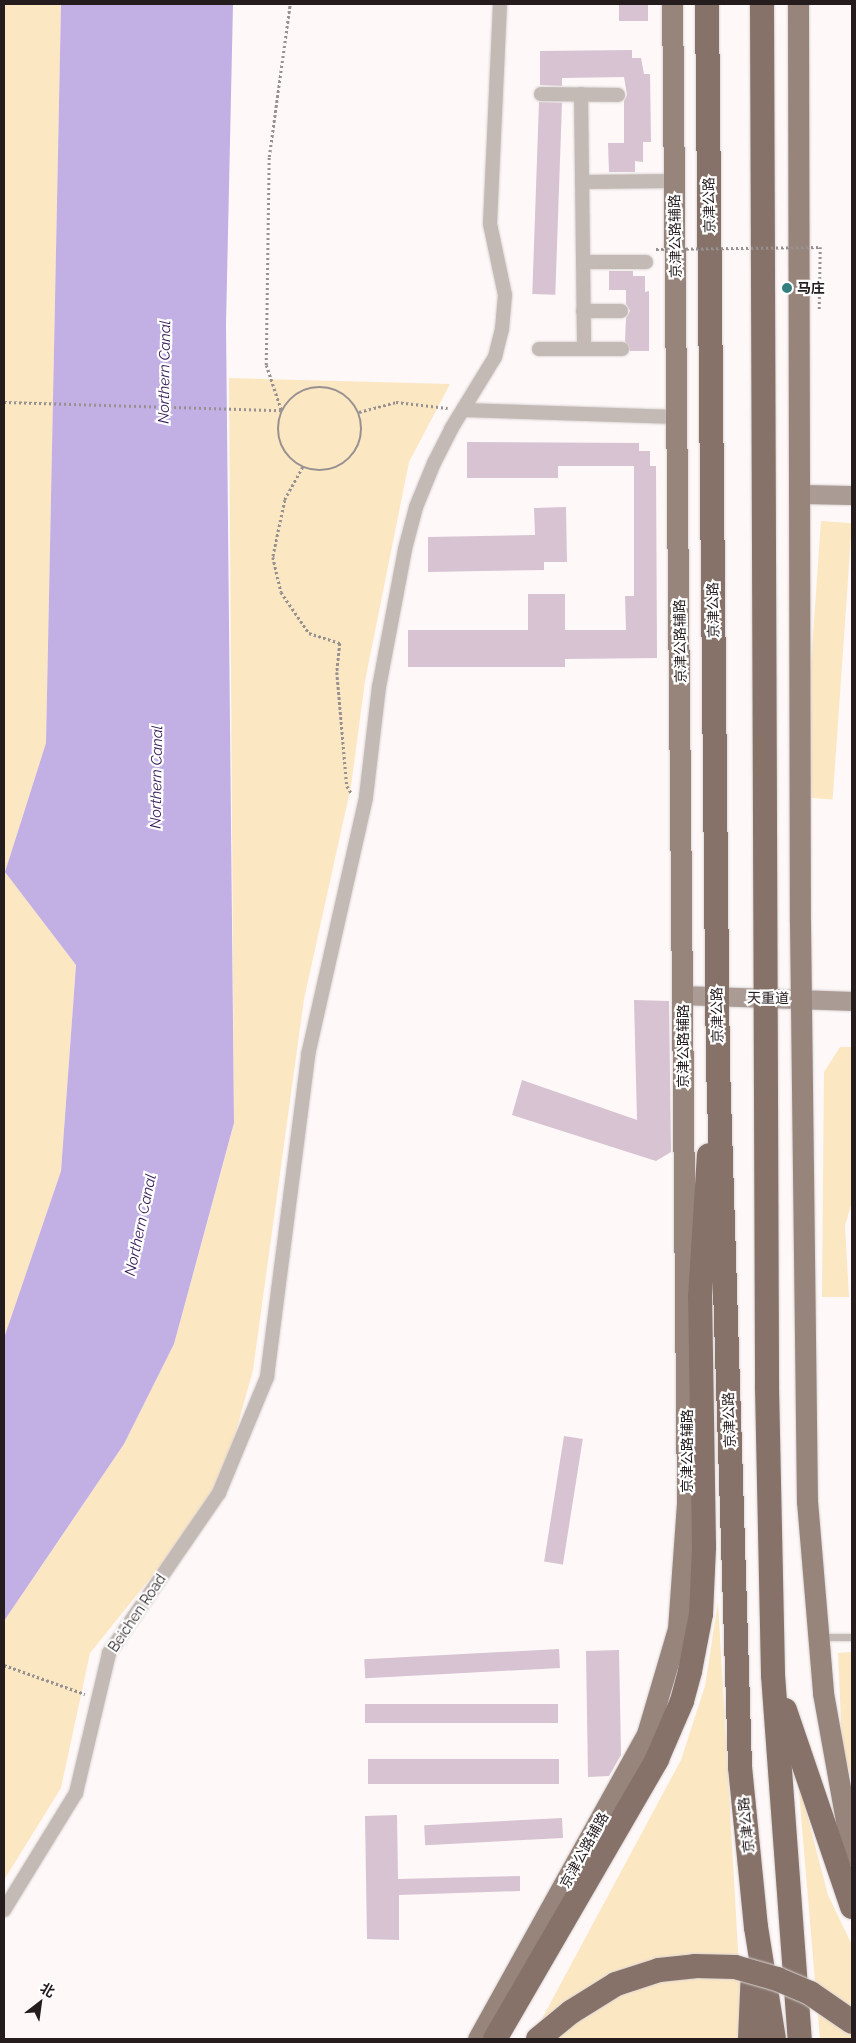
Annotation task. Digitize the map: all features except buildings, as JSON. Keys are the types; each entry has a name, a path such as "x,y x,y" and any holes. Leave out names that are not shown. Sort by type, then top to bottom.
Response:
{"highway":[{"name":"京津公路","path":"707,4 718,1066 740,1767 756,1927 761,2032"},
{"path":"762,4 764,999 767,1387 774,1675 799,2032"},
{"path":"495,2039 649,1773 670,1731 682,1701 697,1640 704,1548 700,1287 703,1207 718,1066"},
{"path":"774,1675 852,1907"},
{"path":"538,2039 570,2012 616,1984 659,1970 694,1966 736,1967 777,1979 810,1994 852,2022"}],"main road":[{"name":"京津公路辅路","path":"478,2039 647,1734 678,1629 687,1502 678,417 672,4"},
{"path":"798,4 801,494 800,999 807,1501 824,1702 852,1854"}],"street":[{"name":"Beichen Road","path":"4,1910 76,1793 109,1653 219,1493 267,1377 308,1055 362,813 379,688 405,549 416,507 434,463 495,357 502,329 505,295 490,224 500,4"},
{"path":"541,94 618,95"},
{"path":"581,94 584,349"},
{"path":"582,182 674,181"},
{"path":"583,262 646,262"},
{"path":"583,311 621,311"},
{"path":"539,349 622,349"},
{"path":"463,410 678,417"},
{"path":"801,494 852,495"},
{"name":"天重道","path":"683,995 852,1001"}],"lane":[{"path":"818,1637 852,1637"}],"path":[{"path":"282,410 295,395 314,387 340,392 359,412 361,439 347,462 320,471 303,467 284,452 278,438 282,410 266,365 269,157 290,4"},
{"path":"656,249 820,247 819,309"},
{"path":"4,402 282,410"},
{"path":"359,412 396,402 463,410"},
{"path":"303,467 285,500 273,557 281,592 308,633 340,643 337,672 347,786 362,813"},
{"path":"4,1665 98,1698"}],"shaded area":[{"path":"4,4 61,4 46,743 5,872 76,965 61,1171 4,1338"},
{"path":"229,378 450,384 409,462 365,681 351,786 304,999 253,1370 219,1493 90,1653 61,1788 4,1880 4,1621 124,1444 174,1344 234,1124"},
{"path":"821,521 852,523 833,799 802,797"},
{"path":"840,1047 852,1047 852,1202 845,1226 849,1297 822,1297 824,1072"},
{"path":"718,1602 743,2037 787,2039 531,2039 681,1760 705,1686"},
{"path":"852,1652 852,1782 842,1744 838,1653"},
{"path":"798,1780 828,1895 852,1945 852,2039 820,2039"}],"water":[{"name":"Northern Canal","path":"61,4 233,4 226,324 234,1123 174,1344 124,1444 4,1621 4,1338 61,1171 76,965 5,872 46,743"}],"place":[{"name":"马庄","path":"787,288"}]}
